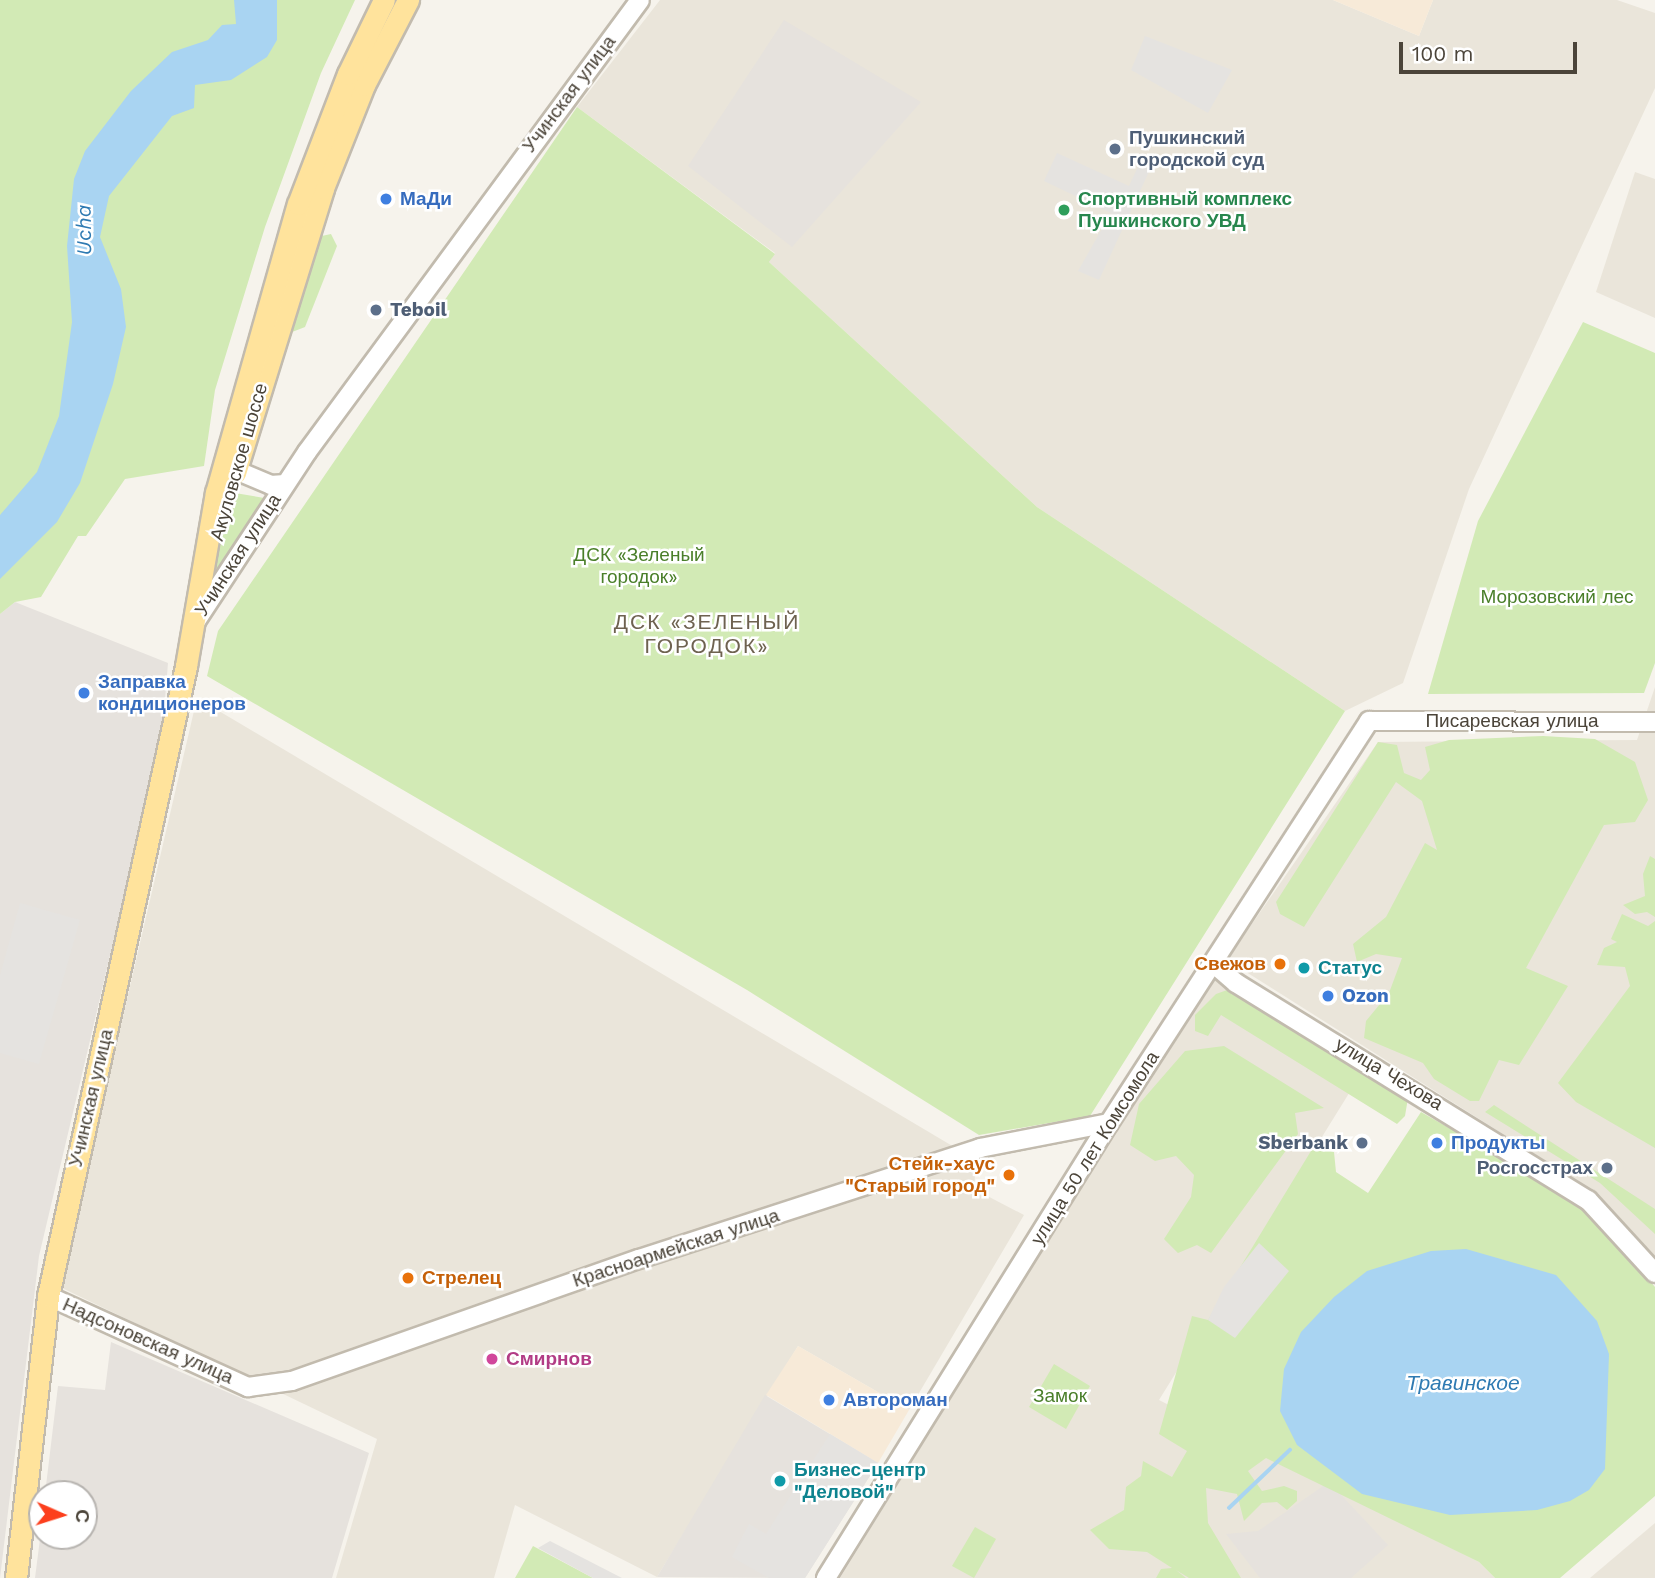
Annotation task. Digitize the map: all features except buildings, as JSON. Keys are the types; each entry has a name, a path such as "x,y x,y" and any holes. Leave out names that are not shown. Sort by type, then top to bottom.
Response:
{"main road":[{"name":"Акуловское шоссе","path":"192,626 298,204 348,74 384,0"},
{"name":"Акуловское шоссе","path":"230,467 323,188 364,85 408,0"},
{"name":"Учинская улица","path":"16,1578 48,1296 192,626"}],"street":[{"name":"Учинская улица","path":"192,626 285,484 568,92 640,0"},
{"path":"230,467 271,485 285,484"},
{"name":"Писаревская улица","path":"1369,721 1655,722"},
{"name":"улица 50 лет Комсомола","path":"826,1578 1109,1123 1369,721"},
{"name":"улица Чехова","path":"1213,963 1236,983 1588,1200 1655,1273"},
{"name":"Красноармейская улица","path":"248,1387 292,1381 639,1259 980,1148 1109,1123"},
{"name":"Надсоновская улица","path":"48,1296 248,1387"}],"shaded area":[{"path":"660,0 1333,0 1419,36 1433,0 1617,0 1655,13 1655,88 1469,489 1403,683 1345,711 1037,507 769,262 775,253 577,107"},
{"path":"1333,0 1433,0 1419,36"},
{"path":"784,20 921,102 792,247 688,166"},
{"path":"1145,36 1232,70 1208,113 1131,70"},
{"path":"1057,153 1129,186 1142,158 1153,163 1099,280 1078,271 1111,213 1044,181"},
{"path":"1635,172 1655,179 1655,318 1596,292"},
{"path":"15,602 168,663 162,736 39,1256 0,1578 0,614"},
{"path":"1655,687 1655,1258 1592,1190 1227,960 1378,742 1637,740"},
{"path":"197,698 976,1160 974,1189 1024,1215 909,1410 798,1346 657,1577 515,1505 494,1578 336,1578 377,1439 60,1287"},
{"path":"20,903 80,920 39,1064 0,1053 0,975"},
{"path":"1212,975 1356,1082 1159,1400 1479,1562 1495,1578 840,1578"},
{"path":"1259,1243 1289,1271 1235,1338 1208,1320 1224,1287"},
{"path":"111,1342 369,1453 332,1578 35,1578 39,1550 98,1550 98,1480 47,1480 58,1386 105,1390"},
{"path":"798,1346 909,1410 878,1463 766,1395"},
{"path":"765,1395 878,1463 805,1578 657,1577"},
{"path":"830,1434 878,1463 805,1578 769,1578 732,1557 749,1524 766,1534"},
{"path":"1329,1482 1388,1545 1351,1578 1260,1578 1226,1534 1258,1531"},
{"path":"1655,1523 1655,1578 1590,1578"},
{"path":"550,1541 622,1578 593,1578 538,1548"}],"green space":[{"path":"0,0 355,0 321,73 265,227 215,390 204,466 125,479 86,536 78,536 41,597 15,602 0,614"},
{"name":"ДСК «Зеленый городок»","path":"577,107 775,254 769,262 1037,507 1345,711 1090,1116 979,1135 747,990 207,676 218,631"},
{"path":"331,234 337,246 305,327 287,334 317,237"},
{"name":"Морозовский лес","path":"1583,322 1655,353 1655,663 1644,693 1428,694 1478,521"},
{"path":"235,493 264,498 208,588"},
{"path":"1543,736 1595,739 1635,762 1648,800 1635,822 1604,825 1526,968 1568,986 1519,1065 1499,1060 1479,1101 1470,1101 1434,1079 1423,1063 1364,1038 1366,1021 1389,993 1402,958 1376,954 1357,962 1353,944 1386,917 1425,843 1437,850 1422,801 1396,782 1304,927 1280,914 1276,902 1378,742 1397,745 1404,773 1421,780 1430,770 1425,747 1449,740"},
{"path":"1650,856 1655,859 1655,917 1647,912 1635,914 1623,905 1645,896 1643,874"},
{"path":"1622,914 1648,926 1655,921 1655,1148 1576,1102 1558,1083 1630,986 1625,967 1597,965 1604,948 1617,942 1611,939"},
{"path":"1230,989 1408,1098 1405,1116 1397,1124 1221,1015 1208,1036 1195,1031 1195,1015 1216,994"},
{"path":"1224,1046 1324,1108 1295,1113 1298,1134 1211,1253 1197,1245 1178,1253 1164,1239 1191,1197 1194,1175 1176,1156 1155,1161 1130,1145 1139,1104 1185,1051"},
{"path":"1494,1105 1655,1209 1655,1234 1600,1183 1485,1112"},
{"path":"1421,1112 1586,1206 1655,1287 1655,1496 1560,1578 1495,1578 1479,1562 1266,1458 1248,1471 1262,1491 1284,1486 1297,1491 1297,1501 1287,1510 1277,1502 1262,1503 1244,1521 1237,1494 1206,1488 1208,1523 1241,1578 1189,1578 1176,1570 1186,1578 1156,1578 1161,1569 1172,1568 1147,1552 1109,1549 1090,1530 1124,1510 1126,1487 1141,1476 1143,1461 1172,1477 1187,1451 1159,1434 1192,1316 1208,1320 1314,1146 1334,1152 1336,1172 1368,1193"},
{"name":"Замок","path":"1054,1364 1090,1386 1066,1429 1029,1407"},
{"path":"975,1527 996,1539 974,1578 952,1566"},
{"path":"533,1546 593,1578 515,1578"}],"water":[{"name":"Ucha","path":"234,0 277,0 277,40 267,57 231,80 195,85 194,108 172,116 109,196 100,237 121,289 126,327 113,384 80,483 57,522 0,579 0,515 37,472 59,416 72,322 67,246 74,179 85,151 131,91 172,52 208,40 222,25 236,24"},
{"name":"Травинское","path":"1466,1249 1556,1275 1597,1321 1609,1354 1605,1469 1589,1490 1570,1501 1537,1510 1450,1515 1362,1494 1297,1445 1280,1411 1284,1369 1301,1332 1334,1297 1367,1271 1431,1251"}],"waterway":[{"path":"1229,1508 1290,1450"}],"place":[{"name":"Пушкинский городской суд","path":"1115,149"},
{"name":"МаДи","path":"386,199"},
{"name":"Спортивный комплекс Пушкинского УВД","path":"1064,210"},
{"name":"Teboil","path":"376,310"},
{"name":"Заправка кондиционеров","path":"84,693"},
{"name":"Свежов","path":"1280,964"},
{"name":"Статус","path":"1304,968"},
{"name":"Ozon","path":"1328,996"},
{"name":"Sberbank","path":"1362,1143"},
{"name":"Продукты","path":"1437,1143"},
{"name":"Росгосстрах","path":"1607,1168"},
{"name":"Стейк-хаус \"Старый город\"","path":"1009,1175"},
{"name":"Стрелец","path":"408,1278"},
{"name":"Смирнов","path":"492,1359"},
{"name":"Автороман","path":"829,1400"},
{"name":"Бизнес-центр \"Деловой\"","path":"780,1481"}],"district":[{"name":"ДСК «ЗЕЛЕНЫЙ ГОРОДОК»","path":"707,634"}]}
